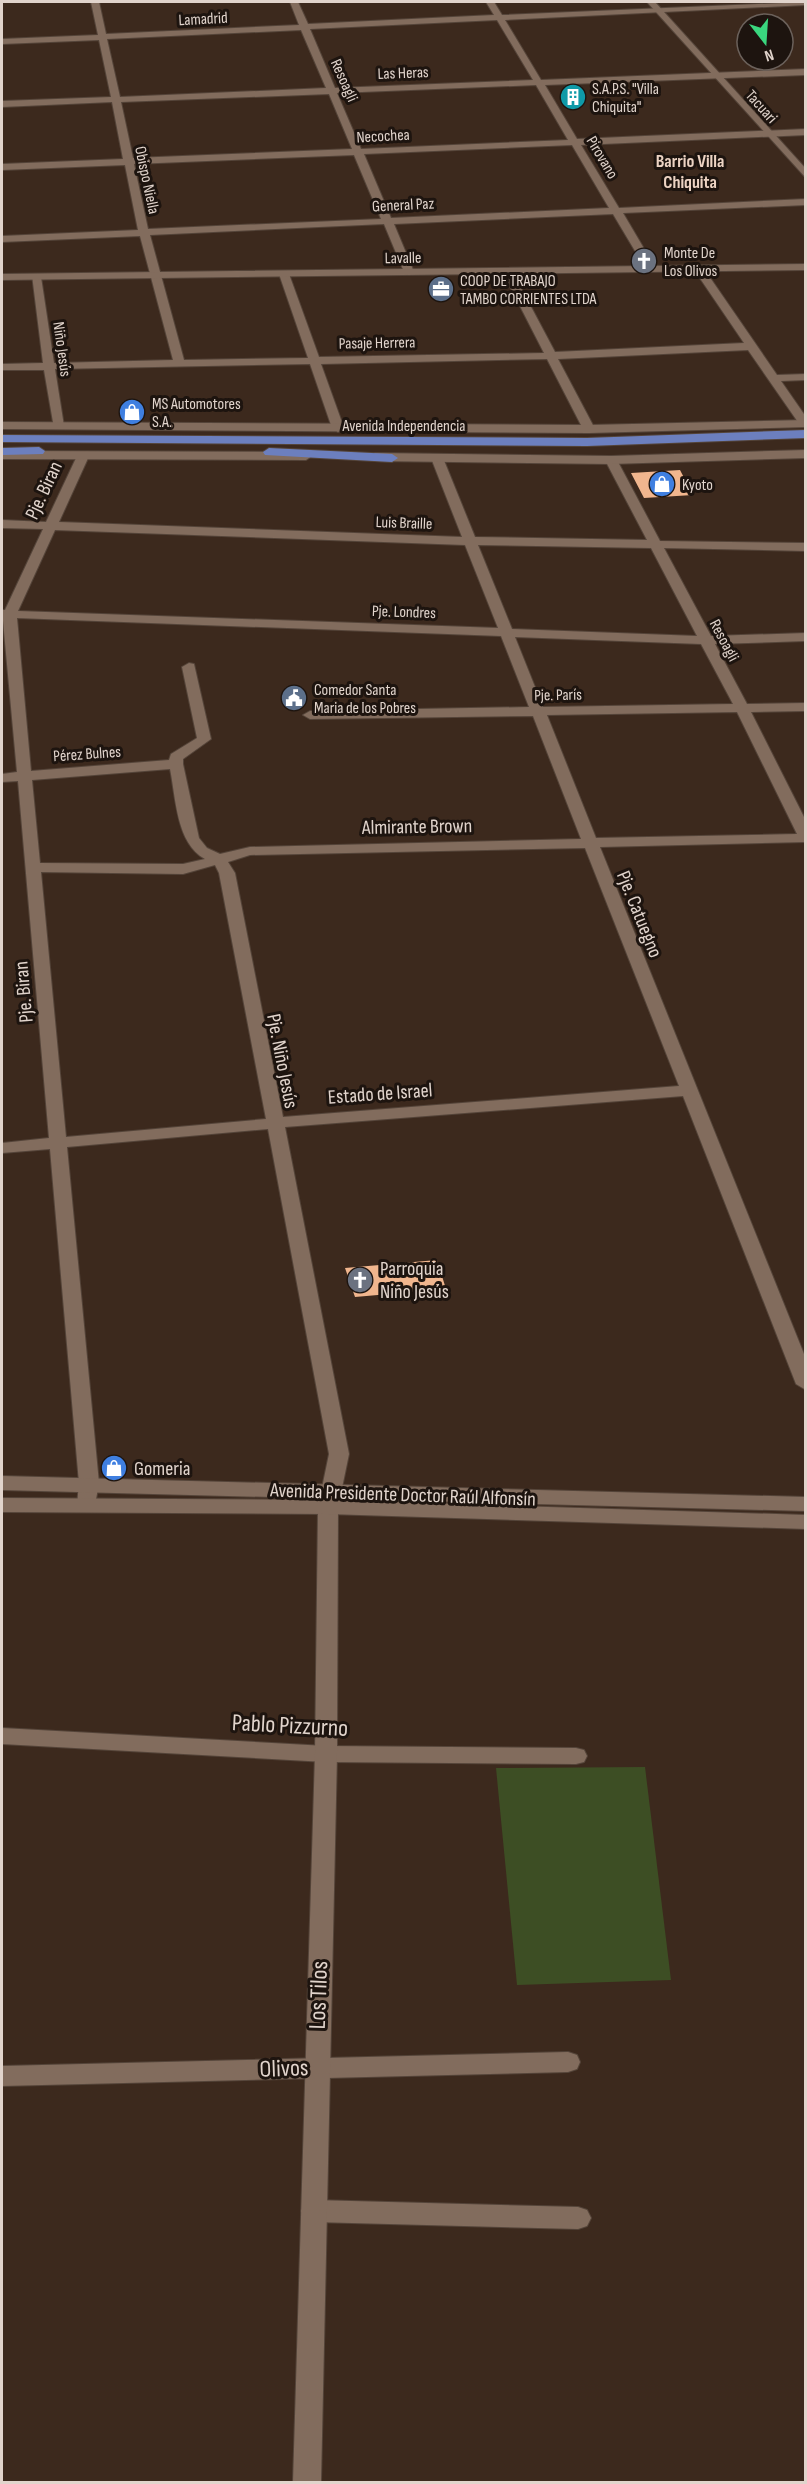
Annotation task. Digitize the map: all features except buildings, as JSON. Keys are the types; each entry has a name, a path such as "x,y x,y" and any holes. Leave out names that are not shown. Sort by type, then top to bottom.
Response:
{"highway":[{"name":"Avenida Independencia","path":"87,448 587,442 805,427"},
{"name":"Avenida Independencia","path":"2,436 87,448 505,450 806,440"},
{"path":"229,448 392,458"}],"street":[{"name":"Obispo Niella","path":"95,2 144,232 179,363"},
{"name":"Resoagli","path":"294,2 409,272"},
{"name":"Pirovano","path":"490,2 651,268"},
{"name":"Lamadrid","path":"2,42 500,17 654,5 806,2"},
{"name":"Tacuari","path":"654,5 766,134 806,175"},
{"name":"Las Heras","path":"2,104 806,72"},
{"name":"Necochea","path":"2,167 806,132"},
{"name":"General Paz","path":"2,240 615,209 806,202"},
{"name":"Lavalle","path":"2,277 806,267"},
{"path":"698,268 775,378 805,427"},
{"path":"507,271 589,429"},
{"path":"284,274 338,428"},
{"name":"Niño Jesús","path":"36,277 58,426"},
{"name":"Pasaje Herrera","path":"2,367 550,356 753,346"},
{"path":"775,378 806,377"},
{"name":"Avenida Independencia","path":"2,426 589,429 805,427"},
{"name":"Avenida Independencia","path":"2,452 87,448 392,458 611,460 806,454"},
{"name":"Pje. Biran","path":"87,448 6,614 58,1142 89,1483 87,1505"},
{"name":"Pje. Catuegno","path":"437,458 468,541 806,1384"},
{"name":"Resoagli","path":"611,460 654,545 707,640 806,837"},
{"name":"Luis Braille","path":"2,524 468,541 806,547"},
{"name":"Pje. Londres","path":"6,614 707,640 806,637"},
{"path":"189,667 204,739 176,757 176,764 192,839 202,851 219,860"},
{"name":"Pje. París","path":"310,715 806,707"},
{"name":"Pérez Bulnes","path":"2,778 176,764"},
{"name":"Almirante Brown","path":"32,867 183,870 250,851 806,837"},
{"name":"Pje. Niño Jesús","path":"219,860 227,873 273,1122 339,1454 330,1500"},
{"name":"Estado de Israel","path":"2,1148 273,1122 690,1090"},
{"name":"Avenida Presidente Doctor Raúl Alfonsín","path":"2,1483 89,1483 330,1500 806,1522"},
{"name":"Avenida Presidente Doctor Raúl Alfonsín","path":"2,1505 330,1500 806,1504"},
{"name":"Los Tilos","path":"307,2482 316,2067 326,1754 330,1500"},
{"name":"Pablo Pizzurno","path":"2,1736 326,1754 576,1756"},
{"name":"Olivos","path":"2,2076 568,2062"},
{"path":"314,2211 578,2217"}],"green space":[{"path":"645,1767 671,1980 517,1985 496,1768"}],"place":[{"name":"S.A.P.S. \"Villa Chiquita\"","path":"573,97"},
{"name":"Monte De Los Olivos","path":"644,261"},
{"name":"COOP DE TRABAJO TAMBO CORRIENTES LTDA","path":"441,289"},
{"name":"MS Automotores S.A.","path":"132,412"},
{"name":"Kyoto","path":"662,484"},
{"name":"Comedor Santa Maria de los Pobres","path":"294,698"},
{"name":"Parroquia Niño Jesús","path":"360,1280"},
{"name":"Gomeria","path":"114,1468"}],"district":[{"name":"Barrio Villa Chiquita","path":"690,171"}]}
